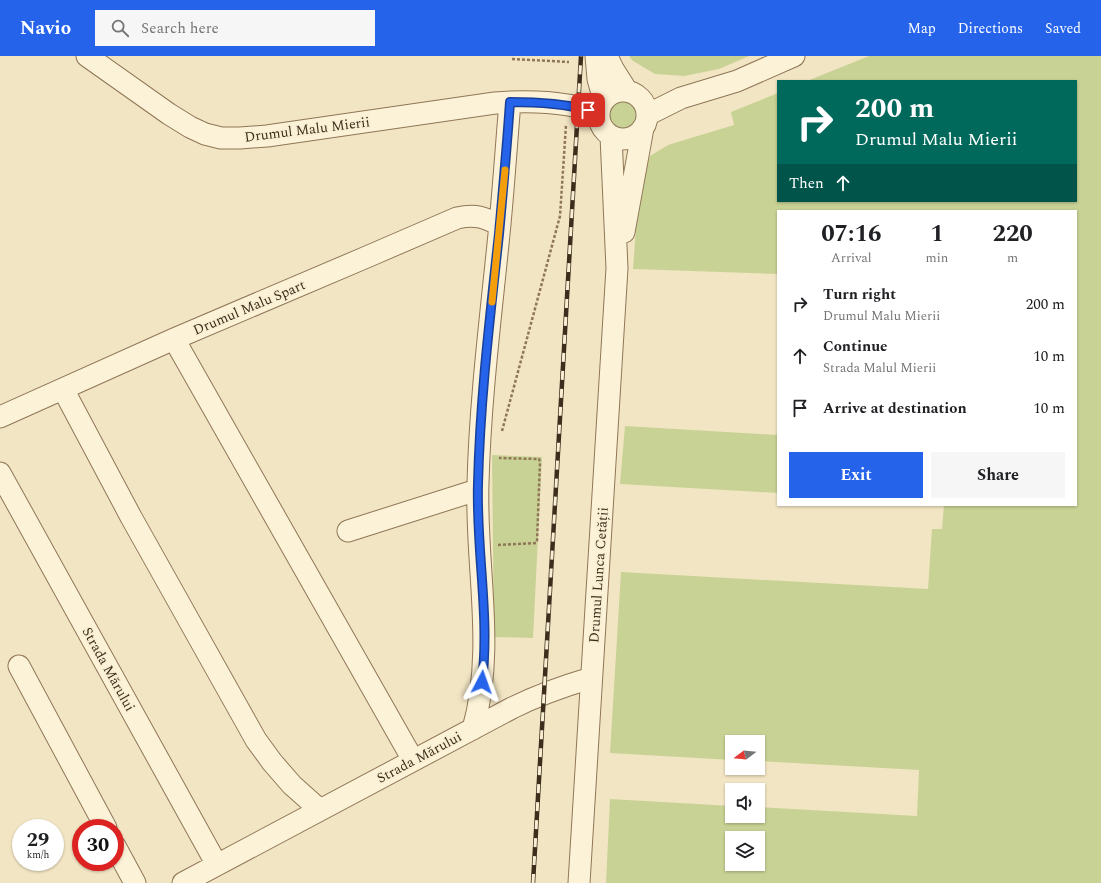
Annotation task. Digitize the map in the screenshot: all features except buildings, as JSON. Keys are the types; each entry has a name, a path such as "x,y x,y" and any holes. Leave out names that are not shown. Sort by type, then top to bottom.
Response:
{"street":[{"name":"Drumul Malu Mierii","path":"87,56 168,114 205,134 221,138 267,136 495,103 510,102 602,106"},
{"path":"596,56 602,106"},
{"path":"607,56 613,69 640,109 638,134 625,139 618,138 611,136 601,125 599,118 602,106 609,96 614,93 620,91 640,109"},
{"path":"640,109 737,81 794,56"},
{"name":"Strada Mărului","path":"473,729 478,711 484,671 484,628 477,490 478,458 484,374 500,225 510,102"},
{"name":"Drumul Lunca Cetății","path":"579,883 617,268 640,109"},
{"name":"Drumul Lunca Cetății","path":"611,136 617,268"},
{"name":"Drumul Malu Spart","path":"0,417 174,339 457,218 476,216 486,218 500,225"},
{"path":"174,339 413,760"},
{"path":"63,388 131,517 256,740 272,762 292,784 320,810"},
{"name":"Strada Mărului","path":"0,473 218,865"},
{"path":"348,531 477,490"},
{"path":"18,666 101,819"},
{"name":"Strada Mărului","path":"183,883 512,708 561,687 591,678"},
{"path":"124,863 135,883"}],"path":[{"path":"512,59 569,62"},
{"path":"500,438 560,216 559,104"},
{"path":"478,458 537,459 540,462 536,544 480,546"}],"green space":[{"path":"629,56 749,56 719,69 684,76 655,74 633,61"},
{"path":"869,56 1101,56 1101,883 606,883 610,799 725,806 725,823 765,823 765,807 917,816 919,770 765,761 765,735 725,735 725,760 610,753 621,572 928,589 932,529 942,529 944,506 1077,506 1077,210 777,210 777,274 633,269 637,214 643,179 650,156 668,145 734,125 731,112 777,93 777,202 1077,202 1077,80 809,80"},
{"path":"623,100 633,104 637,114 633,124 623,128 613,124 609,114 613,104"},
{"path":"625,426 777,435 777,493 620,484"},
{"path":"492,455 542,457 533,638 494,637"}],"railway":[{"path":"533,883 581,56"}],"slow traffic":[{"path":"492,302 505,170"}],"route":[{"path":"482,682 484,671 484,628 477,490 478,458 488,332 502,200 510,102 568,105 588,110"}]}
